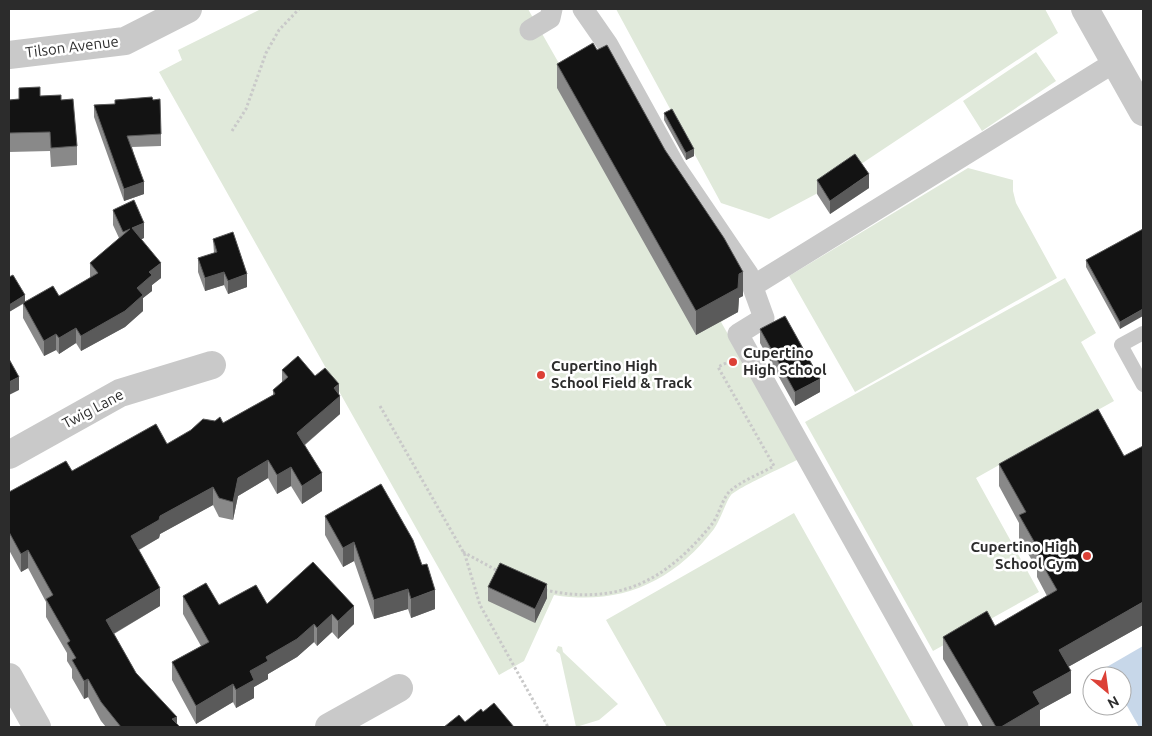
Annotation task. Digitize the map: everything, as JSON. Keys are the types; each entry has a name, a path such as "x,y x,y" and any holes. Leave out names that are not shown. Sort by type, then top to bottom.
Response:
{"street":[{"name":"Tilson Avenue","path":"9,55 124,42 188,9"},
{"path":"530,30 550,18 552,9"},
{"path":"583,9 608,45 676,168 743,267 764,318 738,334 958,727"},
{"path":"1085,9 1143,112"},
{"path":"752,286 1115,62"},
{"name":"Twig Lane","path":"9,455 120,393 212,365"},
{"path":"9,677 37,727"},
{"path":"329,727 399,688"}],"lane":[{"path":"1143,333 1121,345 1143,385"}],"path":[{"path":"232,132 246,109 266,53 279,30 299,9"},
{"path":"536,589 564,594 605,595 640,584 670,568 696,543 717,518 730,491 774,466 718,368 748,351"},
{"path":"380,406 463,552 480,604 548,727"},
{"path":"463,552 504,574"}],"green space":[{"name":"Cupertino High School Field & Track","path":"261,9 528,9 569,81 727,266 743,295 739,298 738,312 721,322 799,459 752,482 731,495 714,529 698,548 663,576 623,593 601,597 554,595 524,661 499,675 159,72 182,60 178,50"},
{"path":"616,9 1045,9 1058,33 816,194 769,219 721,203"},
{"path":"1036,52 1056,81 982,131 963,101"},
{"path":"968,168 1013,180 1016,203 1057,278 855,392 789,276"},
{"path":"1065,278 1096,333 1081,342 1114,401 976,478 1039,592 933,651 805,422"},
{"path":"794,513 914,727 667,727 606,620"},
{"path":"558,646 562,647 563,652 618,704 599,720 576,727 560,654 556,651"}],"water":[{"path":"1143,646 1143,727 1139,727 1132,715 1132,666 1108,666"}],"building":[{"path":"593,43 597,50 607,45 665,150 724,238 743,272 739,274 738,288 696,311 557,64"},
{"path":"40,87 40,96 61,95 61,100 73,99 77,146 51,148 50,132 9,133 9,100 19,99 19,88"},
{"path":"152,97 153,100 160,99 161,134 127,136 144,182 124,189 94,105 115,104 115,100"},
{"path":"672,109 694,149 686,153 664,113"},
{"path":"855,154 869,174 830,201 817,180"},
{"path":"134,200 144,223 132,228 161,263 149,272 152,275 137,288 143,295 125,311 81,336 76,328 59,338 56,334 44,341 23,303 53,286 59,296 98,273 90,263 130,229 123,232 113,210"},
{"path":"1143,229 1143,309 1120,322 1086,260"},
{"path":"233,232 247,274 228,281 224,272 205,278 198,258 217,252 213,239"},
{"path":"13,275 25,295 9,305 9,277"},
{"path":"785,316 820,379 795,392 760,329"},
{"path":"298,356 315,376 325,368 339,384 334,388 340,396 297,433 322,473 302,486 291,467 277,475 268,460 238,478 233,502 219,498 213,487 160,516 159,520 131,536 160,588 106,620 136,673 177,717 172,719 180,727 121,727 101,702 88,679 84,681 72,660 76,658 67,643 70,641 46,599 53,595 28,550 21,554 9,532 9,492 66,461 72,471 156,424 167,444 191,430 203,419 215,421 220,417 223,423 275,394 273,390 288,377 282,370"},
{"path":"9,359 19,377 9,382"},
{"path":"1098,409 1124,456 1143,446 1143,602 1059,650 1071,671 1033,692 1040,704 1001,727 996,727 943,637 987,611 995,626 1057,590 1037,555 1040,552 1019,515 1026,512 999,464"},
{"path":"381,484 413,540 422,565 427,564 435,590 411,599 408,589 374,600 354,542 343,548 325,516"},
{"path":"313,562 354,606 338,621 332,614 317,628 314,624 297,639 266,657 268,661 250,671 254,680 236,690 233,684 196,706 172,662 209,642 183,596 206,583 219,605 256,585 267,604"},
{"path":"500,563 547,584 535,609 488,587"},
{"path":"494,703 514,727 444,727 459,715 465,722 481,709 483,712"}],"place":[{"name":"Cupertino High School","path":"733,362"},
{"name":"Cupertino High School Field & Track","path":"541,375"},
{"name":"Cupertino High School Gym","path":"1087,556"}]}
